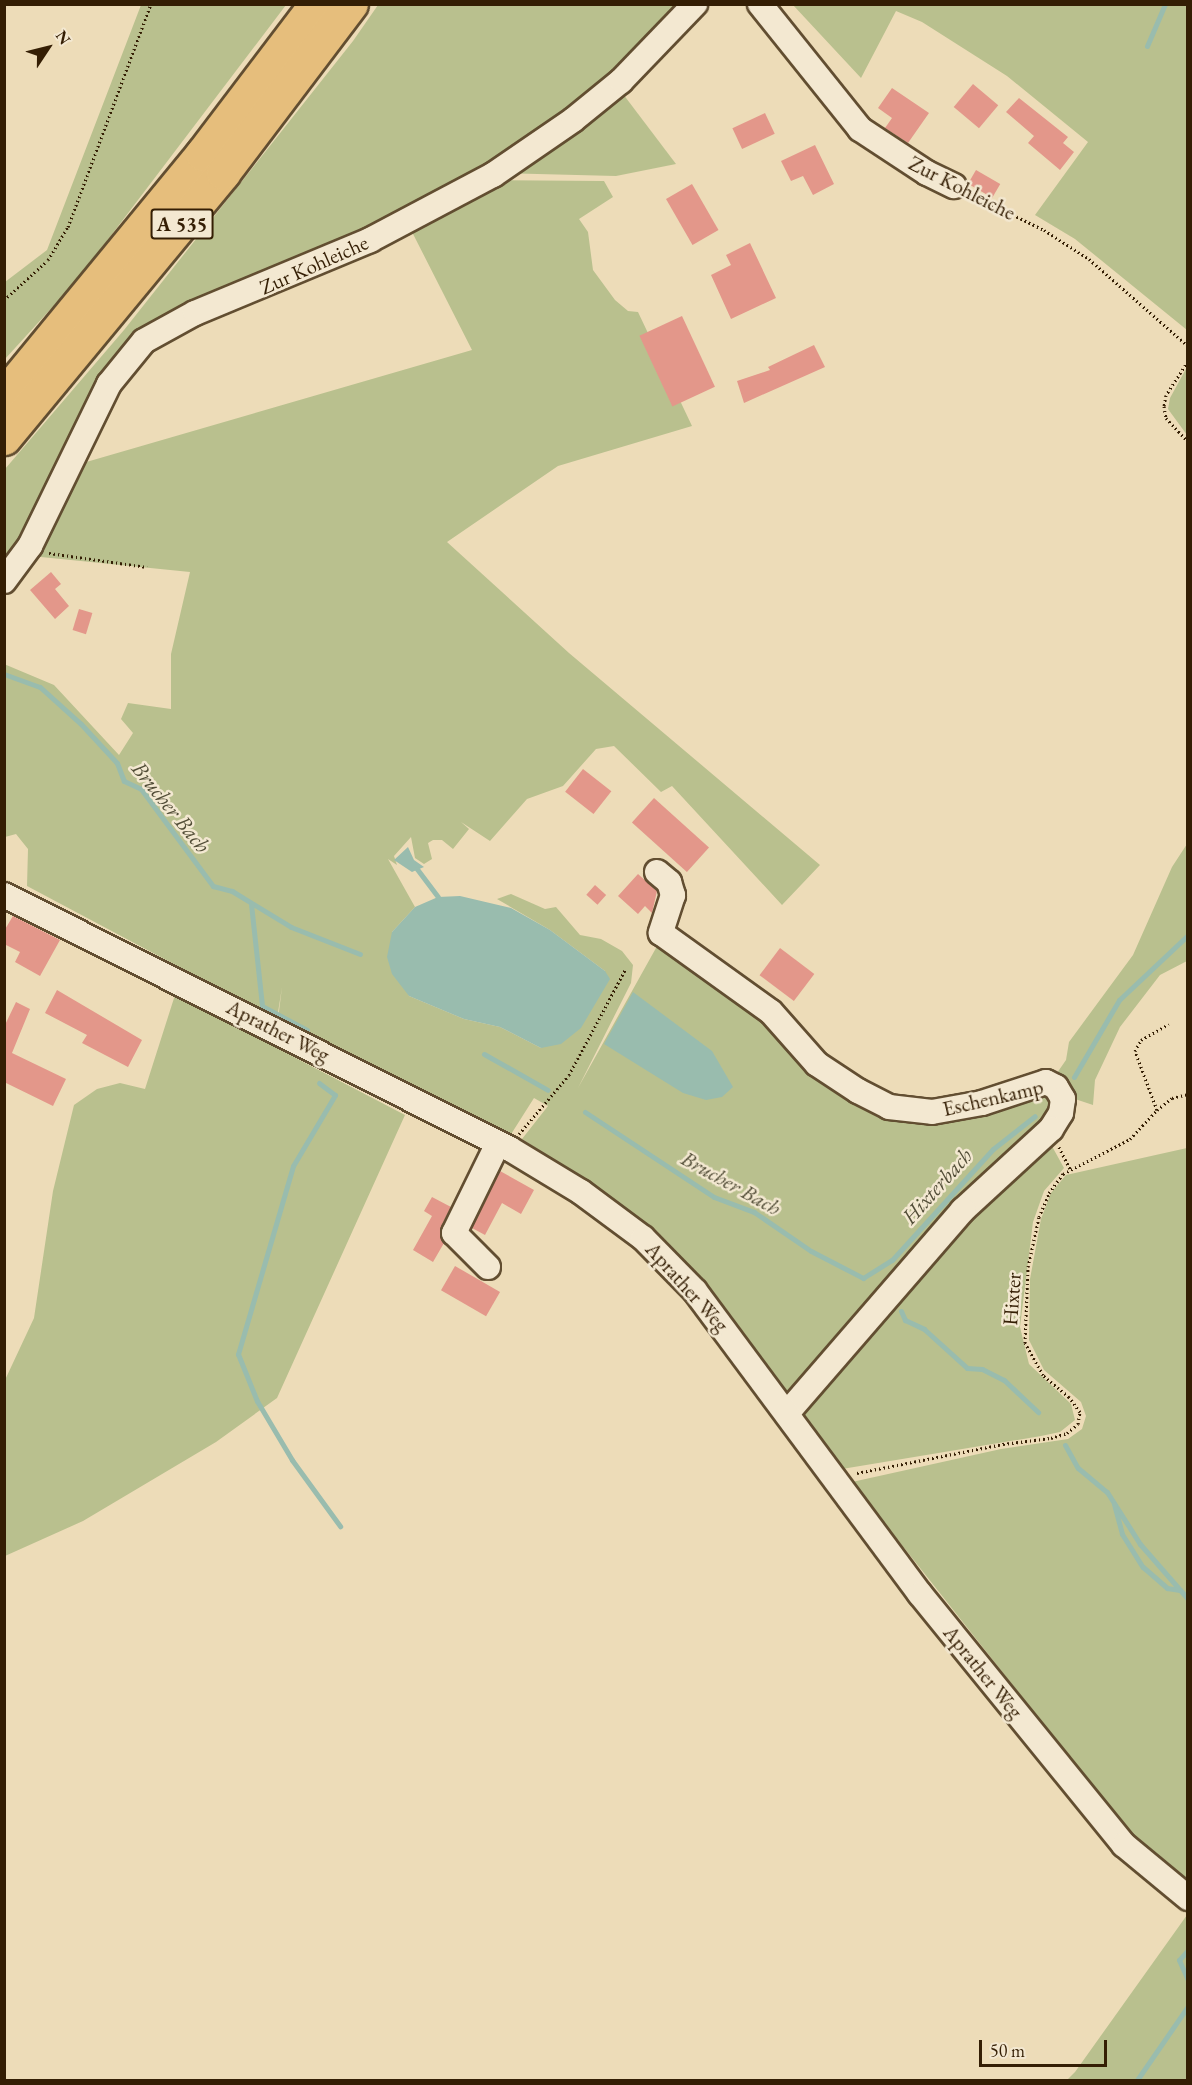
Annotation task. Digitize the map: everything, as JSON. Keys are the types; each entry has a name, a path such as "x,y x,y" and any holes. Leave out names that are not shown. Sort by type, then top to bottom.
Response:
{"highway":[{"name":"A 535","path":"4,395 202,154 316,4"},
{"name":"A 535","path":"4,438 223,173 351,4"}],"street":[{"name":"Zur Kohleiche","path":"4,581 30,546 109,384 144,341 195,314 370,240 493,175 573,120 621,81 695,4"},
{"name":"Zur Kohleiche","path":"760,4 860,129 954,186"},
{"name":"Eschenkamp","path":"657,872 669,882 673,895 661,933 771,1012 817,1064 858,1091 889,1107 932,1112 982,1103 1046,1082 1056,1087 1063,1099 1061,1113 1051,1129 970,1202 788,1412"},
{"name":"Aprather Weg","path":"4,895 504,1146 581,1192 643,1238 695,1291 788,1412 920,1594 1116,1836 1188,1898"},
{"path":"488,1267 457,1240 454,1231 504,1146"}],"path":[{"path":"4,300 48,260 68,227 151,4"},
{"name":"Zur Kohleiche","path":"954,186 1044,230 1089,259 1188,346"},
{"path":"1188,361 1166,395 1166,418 1188,442"},
{"path":"30,546 51,554 147,567"},
{"path":"504,1146 569,1075 625,970"},
{"path":"1157,1110 1135,1051 1141,1040 1169,1024"},
{"name":"Hixter","path":"837,1478 1003,1443 1051,1438 1067,1433 1077,1425 1080,1412 1070,1397 1043,1375 1025,1343 1028,1267 1039,1217 1048,1193 1063,1174 1130,1139 1157,1110 1172,1098 1188,1094"}],"green space":[{"path":"141,5 286,5 78,279 5,359 5,282 47,250"},
{"path":"378,5 683,5 573,111 478,173 315,257 176,313 123,348 24,543 5,566 5,469 124,330 353,41"},
{"path":"793,5 1187,5 1187,330 1075,239 1035,215 1088,142 1007,76 922,22 896,11 861,78"},
{"path":"620,90 676,164 616,176 502,173"},
{"path":"490,180 604,181 613,197 579,219 588,232 593,270 615,300 628,311 638,312 692,426 558,466 447,542 569,653 820,865 782,905 672,786 661,792 614,746 596,749 563,786 527,799 490,841 461,822 469,829 453,849 442,840 433,840 428,843 432,859 424,864 415,858 411,837 394,856 397,865 388,859 415,907 392,932 409,996 464,1019 500,1027 541,1048 605,971 550,930 497,899 511,894 545,909 556,907 580,935 601,939 622,951 633,965 631,983 578,1088 661,939 885,1116 1047,1093 1056,1105 1052,1116 790,1401 732,1317 666,1241 597,1188 522,1139 548,1106 534,1098 508,1139 278,1019 282,987 277,1019 27,886 28,849 16,834 5,837 4,664 54,685 119,755 133,733 121,719 128,703 171,709 171,654 190,572 31,556 76,465 472,350 410,228"},
{"path":"1187,367 1187,435 1168,409 1170,398"},
{"path":"1187,844 1187,961 1160,975 1120,1027 1095,1080 1093,1105 1069,1097 1057,1073 1066,1060 1069,1042 1133,955 1172,867"},
{"path":"175,995 405,1115 277,1398 216,1442 83,1521 5,1556 5,1380 34,1318 53,1191 74,1105 97,1089 120,1083 145,1089"},
{"path":"1048,1139 1064,1168 1044,1191 1033,1222 1020,1327 1029,1364 1071,1404 1075,1420 1060,1432 1041,1436 842,1469 799,1410 923,1264"},
{"path":"1187,1148 1187,1882 1146,1847 1114,1813 852,1482 1001,1449 1068,1439 1082,1429 1086,1416 1081,1402 1044,1370 1029,1340 1030,1279 1041,1219 1051,1193 1066,1175"},
{"path":"1187,1915 1187,2080 1067,2080 1075,2072"}],"shaded area":[{"path":"408,847 414,860 424,867 412,872 394,860"},
{"path":"460,896 511,908 550,930 605,971 610,979 581,1028 561,1044 541,1048 500,1027 464,1019 409,996 392,974 387,957 392,932 415,907 438,897"},
{"path":"633,992 712,1051 733,1087 722,1097 706,1100 683,1093 604,1044"}],"building":[{"path":"973,84 998,105 979,128 954,107"},
{"path":"892,88 929,113 908,143 885,128 892,118 878,108"},
{"path":"1019,98 1068,137 1063,143 1074,152 1060,170 1028,143 1034,136 1006,112"},
{"path":"765,113 775,134 742,149 732,128"},
{"path":"815,145 834,184 813,195 803,176 791,181 781,161"},
{"path":"976,170 1000,184 992,198 968,184"},
{"path":"692,184 718,230 693,245 666,199"},
{"path":"750,243 776,298 731,319 711,275 731,265 726,255"},
{"path":"682,316 715,387 672,407 639,336"},
{"path":"814,345 825,367 744,403 737,381 770,370 768,367"},
{"path":"51,572 61,584 55,589 69,606 55,619 30,590"},
{"path":"79,609 92,613 86,634 73,630"},
{"path":"583,769 611,791 594,814 565,792"},
{"path":"654,798 709,848 687,872 632,823"},
{"path":"638,874 657,891 652,913 645,906 638,914 618,896"},
{"path":"595,885 606,895 597,905 586,895"},
{"path":"13,916 60,940 40,976 15,962 20,952 4,944 4,931"},
{"path":"780,948 814,974 794,1001 760,975"},
{"path":"57,990 142,1040 128,1067 82,1043 87,1035 45,1013"},
{"path":"16,1002 30,1009 12,1053 66,1079 53,1106 4,1082 4,1027"},
{"path":"500,1171 534,1190 521,1214 502,1203 485,1235 472,1228"},
{"path":"432,1197 451,1207 441,1227 444,1243 433,1262 413,1250 432,1216 424,1211"},
{"path":"455,1266 500,1292 486,1316 441,1290"}],"waterway":[{"path":"1147,46 1165,4"},
{"name":"Brucher Bach","path":"4,674 40,687 81,724 117,763 124,781 141,789 213,886 232,891 291,927 360,954"},
{"path":"417,869 438,897"},
{"path":"251,904 262,1006 307,1030"},
{"name":"Hixterbach","path":"1074,1077 1119,1000 1188,935"},
{"name":"Brucher Bach","path":"484,1054 548,1090"},
{"path":"319,1083 335,1095 293,1166 238,1354 257,1401 292,1460 340,1526"},
{"name":"Brucher Bach","path":"585,1112 714,1197 754,1212 811,1251 863,1278 892,1260 993,1149 1035,1116"},
{"name":"Brucher Bach","path":"901,1311 905,1320 924,1329 967,1368 982,1369 1004,1380 1038,1412"},
{"name":"Brucher Bach","path":"1065,1445 1078,1468 1107,1492 1140,1544 1188,1599"},
{"name":"Brucher Bach","path":"1114,1504 1122,1534 1143,1567 1167,1588 1180,1590"},
{"path":"1188,1950 1179,1960 1188,1980"},
{"path":"1137,2080 1188,2006"}]}
